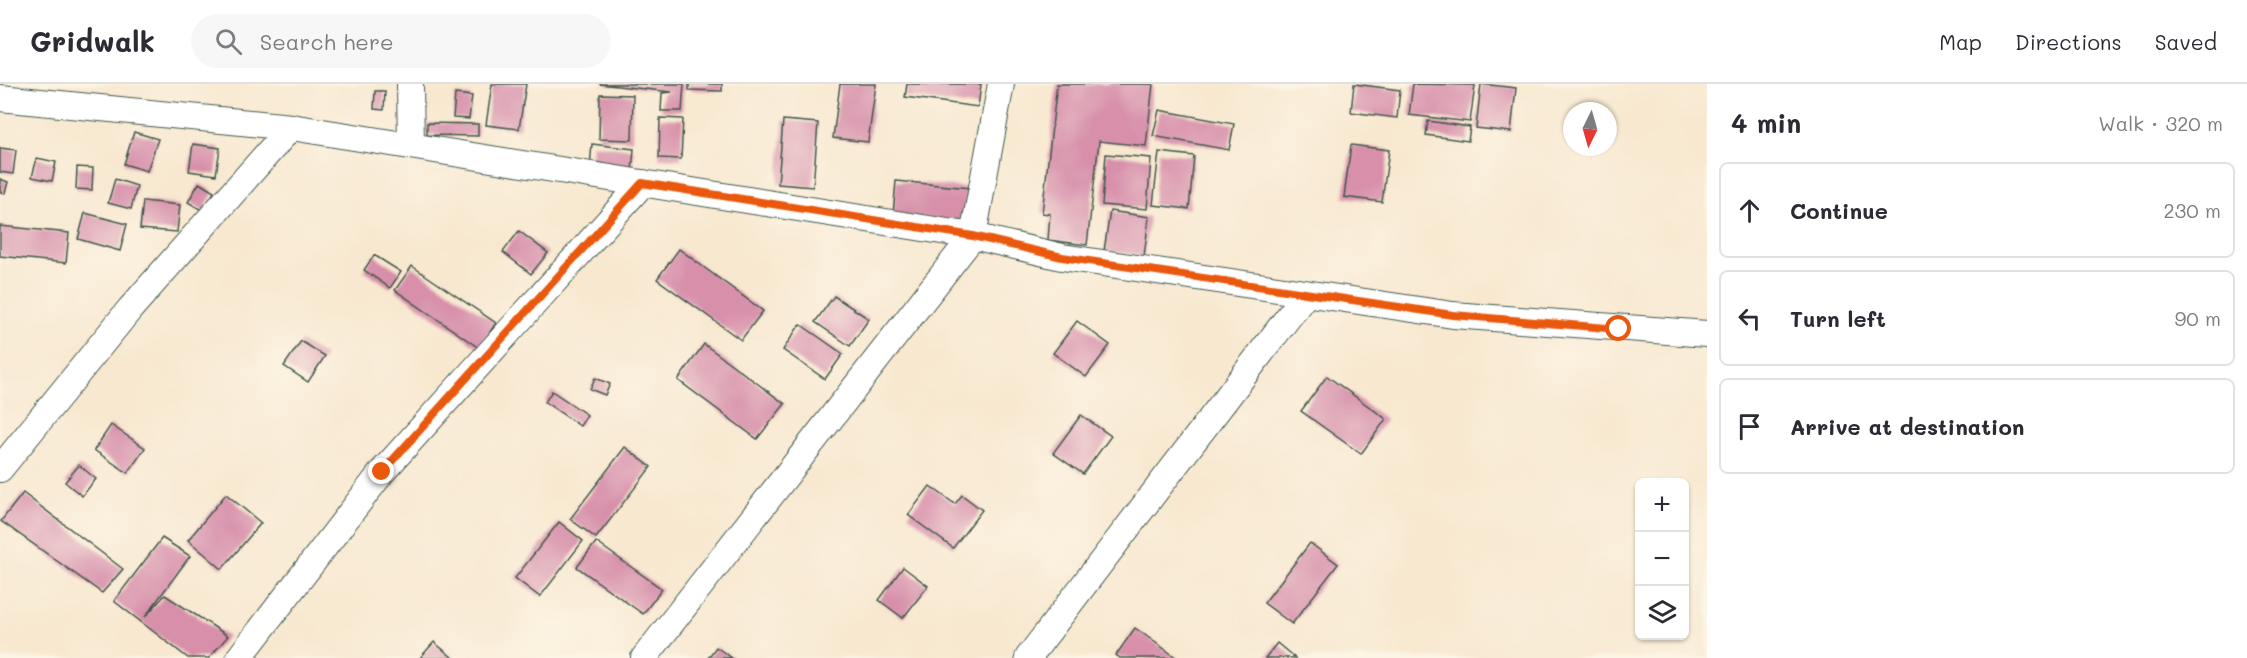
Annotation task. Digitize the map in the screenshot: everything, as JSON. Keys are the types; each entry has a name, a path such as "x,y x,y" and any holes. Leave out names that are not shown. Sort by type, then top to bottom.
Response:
{"street":[{"path":"410,84 411,146"},
{"path":"644,658 973,236 1001,84"},
{"path":"0,99 291,127 973,236 1062,257 1453,315 1707,334"},
{"path":"0,469 130,309 291,127"},
{"path":"239,658 382,472 642,183"},
{"path":"1028,658 1306,294"}],"building":[{"path":"492,84 526,84 519,129 486,125"},
{"path":"599,84 684,84 682,111 661,111 662,93 672,92"},
{"path":"689,84 722,84 722,91 689,90"},
{"path":"840,84 876,84 868,142 833,138"},
{"path":"907,84 981,84 978,107 905,97"},
{"path":"1057,84 1153,84 1146,146 1099,141 1087,245 1048,240 1050,214 1042,213"},
{"path":"1354,84 1400,90 1397,118 1351,112"},
{"path":"1413,84 1475,85 1470,122 1409,115"},
{"path":"1481,84 1516,88 1511,132 1476,128"},
{"path":"375,91 385,91 384,110 374,109"},
{"path":"455,94 472,96 469,119 453,118"},
{"path":"600,94 633,95 632,140 599,139"},
{"path":"1159,110 1234,124 1229,150 1153,136"},
{"path":"660,118 683,119 681,159 659,158"},
{"path":"783,120 818,123 813,187 778,184"},
{"path":"1428,121 1470,127 1468,141 1426,135"},
{"path":"427,123 478,124 478,136 427,135"},
{"path":"134,132 158,139 147,171 124,164"},
{"path":"193,144 220,148 216,175 189,171"},
{"path":"592,144 634,149 632,172 590,167"},
{"path":"1351,145 1389,150 1382,202 1344,197"},
{"path":"0,148 16,150 13,174 0,172"},
{"path":"1159,152 1194,156 1189,209 1153,205"},
{"path":"1106,154 1151,158 1147,209 1102,205"},
{"path":"37,158 56,162 52,181 32,177"},
{"path":"77,167 93,168 92,190 76,189"},
{"path":"0,179 8,182 5,193 0,192"},
{"path":"115,179 137,186 131,209 108,203"},
{"path":"896,181 970,188 967,222 893,215"},
{"path":"199,183 214,192 203,211 188,202"},
{"path":"143,201 180,205 177,232 140,229"},
{"path":"1110,211 1149,217 1144,256 1104,251"},
{"path":"85,213 127,224 120,251 78,239"},
{"path":"0,226 69,233 66,263 0,256"},
{"path":"519,231 548,253 531,274 503,252"},
{"path":"679,249 763,311 741,340 657,279"},
{"path":"374,255 401,272 390,288 364,270"},
{"path":"412,266 496,323 479,348 395,290"},
{"path":"834,296 869,319 850,346 815,322"},
{"path":"1077,321 1110,345 1086,377 1053,353"},
{"path":"800,324 843,354 825,379 783,350"},
{"path":"301,341 325,356 308,382 284,366"},
{"path":"704,344 785,404 757,439 678,380"},
{"path":"1327,376 1386,419 1361,454 1301,411"},
{"path":"595,378 610,384 605,395 590,389"},
{"path":"552,391 587,415 580,426 545,402"},
{"path":"1081,415 1111,436 1083,474 1053,453"},
{"path":"111,425 145,448 128,473 94,450"},
{"path":"625,447 651,467 596,538 570,519"},
{"path":"79,465 96,479 82,496 65,482"},
{"path":"930,486 955,504 962,495 982,510 953,548 908,515"},
{"path":"23,493 123,569 102,593 1,521"},
{"path":"226,494 261,523 222,569 188,540"},
{"path":"559,522 583,541 540,597 515,578"},
{"path":"162,538 190,556 145,617 165,595 228,636 209,658 188,658 114,601"},
{"path":"596,542 662,589 643,614 577,567"},
{"path":"1310,543 1338,564 1292,624 1264,603"},
{"path":"903,567 928,586 903,618 879,600"},
{"path":"1135,628 1177,658 1120,658 1116,655"},
{"path":"434,642 453,658 420,658"},
{"path":"1277,643 1295,658 1265,658"},
{"path":"716,647 732,658 708,658"}],"route":[{"path":"382,472 642,183 973,236 1062,257 1453,315 1619,329"}]}
